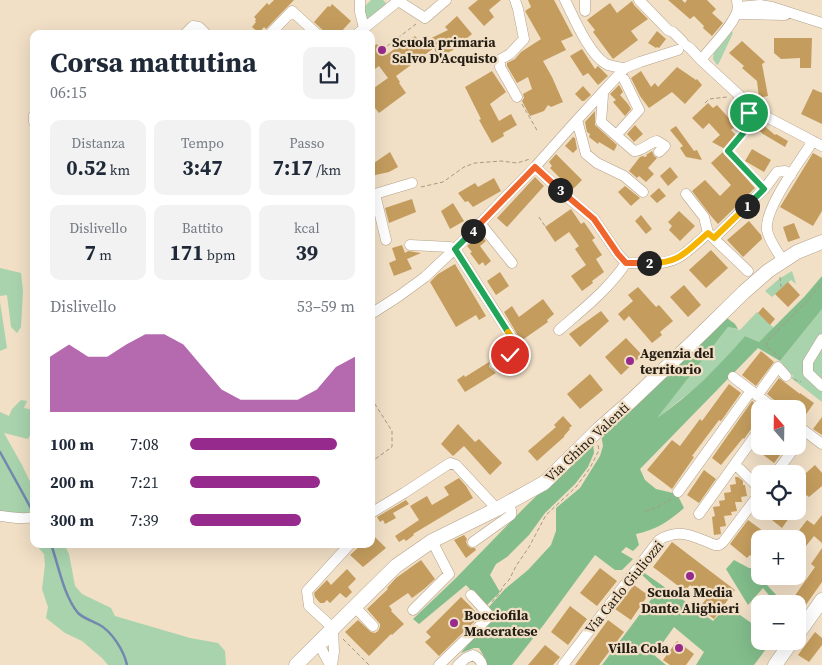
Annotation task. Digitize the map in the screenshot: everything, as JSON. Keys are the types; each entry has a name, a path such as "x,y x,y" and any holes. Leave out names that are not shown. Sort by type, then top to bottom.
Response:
{"main road":[{"name":"Via Ghino Valenti","path":"300,661 321,640 337,633 355,606 396,566 432,541 544,483 768,271 797,252 822,242"},
{"path":"806,623 822,600"},
{"path":"775,665 786,650"}],"street":[{"path":"360,0 361,30"},
{"path":"362,30 398,0 424,18 446,0"},
{"path":"515,0 524,39 510,54 501,59 500,67 517,97"},
{"path":"567,0 590,47 606,64 623,71"},
{"path":"639,0 668,30 678,47 700,60 752,107 765,116 818,143 791,175 775,199 768,220 767,230 783,261"},
{"path":"774,0 796,15"},
{"path":"700,60 726,30 737,7 755,5 772,7 822,23"},
{"path":"274,30 292,11 313,30"},
{"path":"189,30 193,26 199,27 202,30"},
{"path":"375,311 418,282 455,249 535,167 576,120 623,71 678,47"},
{"path":"620,131 639,110 624,80 623,71"},
{"path":"601,94 603,95 601,122 634,151 641,150 656,141 661,142 665,146 659,152"},
{"path":"576,120 586,154 597,164 624,176 643,192"},
{"path":"535,167 594,219 626,263 661,264 679,258 711,235 764,189 777,172 785,171 791,175"},
{"path":"375,194 412,183"},
{"path":"686,194 704,217 711,235 748,271"},
{"path":"375,202 386,240"},
{"path":"480,223 512,263"},
{"path":"410,245 450,247 455,249 514,341 514,351 506,359 495,364"},
{"path":"559,330 608,286 626,263"},
{"path":"822,339 808,362 808,373 822,386"},
{"path":"678,492 754,393 778,367 789,376"},
{"path":"733,377 763,400"},
{"path":"806,433 822,444"},
{"path":"699,514 751,442"},
{"path":"782,465 789,455"},
{"path":"375,515 450,463 456,465 502,506 512,510 510,515 474,542"},
{"path":"740,469 751,480"},
{"name":"Via Carlo Giuliozzi","path":"563,665 659,540 668,534 678,533 720,545 751,505"},
{"path":"0,516 30,518"},
{"path":"413,610 449,574 432,541"},
{"path":"330,664 337,633 309,606 306,591 346,548"},
{"path":"438,665 490,616 470,595"},
{"path":"355,606 372,626"},
{"path":"330,664 320,646 321,640 328,644 334,652"},
{"path":"300,661 313,655 321,657 330,664"},
{"path":"458,665 466,658 473,656 482,665"}],"path":[{"path":"382,50 411,26 424,18"},
{"path":"705,103 709,99 730,96"},
{"path":"525,110 538,132"},
{"path":"749,113 741,122 744,132 728,151 764,189"},
{"path":"412,183 417,188 443,182 464,167 475,163 500,161 517,163 531,158 543,158"},
{"path":"539,217 545,226"},
{"path":"779,276 781,287"},
{"path":"776,362 780,357 767,347 767,342 822,283"},
{"path":"789,376 800,382 808,373"},
{"path":"375,404 392,430 392,447 375,459"},
{"path":"484,610 509,580 546,515 576,487 590,468 598,450 598,439 594,434"},
{"path":"645,511 669,502 678,492"},
{"path":"337,633 369,665"}],"green space":[{"path":"371,0 383,0 387,4 367,23 363,20 365,6"},
{"path":"730,30 733,33 717,65 713,59 714,51"},
{"path":"0,268 21,273 23,291 21,327 17,333 11,327 7,295 0,296"},
{"path":"792,271 796,284 791,280 772,297 765,291 779,279"},
{"path":"822,276 822,309 780,361 758,348 640,469 645,480 656,489 677,494 684,508 662,524 636,534 639,545 633,551 626,547 621,552 633,559 622,570 615,570 595,555 512,665 486,665 486,660 479,648 461,653 491,616 487,609 551,545 556,531 556,508 580,488 600,456 603,446 601,434 727,318 738,329 728,327 657,418 704,380 745,336 759,342 805,296"},
{"path":"0,302 7,348 0,351"},
{"path":"822,309 822,402 791,378 793,376 780,361"},
{"path":"757,312 774,328 759,342 745,336 718,367 655,420 728,327 740,330"},
{"path":"21,400 27,401 24,408 30,409 30,436 28,439 4,433 30,482 30,513 20,514 0,511 0,412 9,416 12,409"},
{"path":"593,442 594,453 588,467 575,484 545,513 529,535 507,557 496,564 490,575 500,592 486,606 466,585 419,624 413,619 527,505"},
{"path":"39,548 66,548 69,554 75,586 82,594 111,608 115,616 190,638 218,643 225,651 226,665 108,665 82,641 65,633 46,618 48,607 42,589 45,565 44,554"},
{"path":"734,560 751,568 751,585 767,585 776,595 769,595 763,588 757,595 751,595 751,602 748,605 726,569"},
{"path":"643,572 713,621 727,606 751,623 751,650 765,650 754,665 696,665 704,652 674,627 654,655 666,665 602,665 658,590 642,575"}],"building":[{"path":"274,0 294,0 266,29 264,27 262,30 256,30 252,27 256,22 254,17 267,3 269,5"},
{"path":"478,0 501,0 489,10 494,17 484,26 468,8"},
{"path":"528,0 554,0 573,36 561,41 566,50 543,61 563,102 551,107 548,105 544,111 530,116 522,101 524,98 523,94 532,89 528,77 517,83 507,66 507,63 541,39 525,11 531,7"},
{"path":"668,0 682,0 685,3 687,0 707,0 716,9 712,13 723,23 712,36 694,16 690,19"},
{"path":"632,1 648,19 631,31 638,40 613,59 593,32 595,30 587,20 610,3 617,13"},
{"path":"332,4 351,21 343,30 323,30 314,22 328,6 330,7"},
{"path":"457,16 472,34 453,50 438,58 434,48 396,76 406,93 379,113 375,108 375,87 388,78 379,66 375,69 375,45 377,44 386,55 415,36 421,43 448,30 445,27"},
{"path":"657,31 666,39 659,48 648,43"},
{"path":"774,38 812,38 811,68 800,68 800,58 781,59 774,53"},
{"path":"742,41 765,62 762,64 768,96 759,98 757,81 729,53"},
{"path":"582,49 595,69 598,66 608,76 598,85 588,73 583,76 570,56"},
{"path":"677,67 697,79 702,85 685,104 672,92 649,108 640,96 631,78 641,71 651,87 655,83 658,87"},
{"path":"492,71 506,92 490,104 499,121 511,114 517,125 503,133 504,136 492,143 479,120 481,119 465,87"},
{"path":"619,85 623,92 620,95 631,109 625,116 613,102 616,100 610,94"},
{"path":"583,86 591,95 582,101 575,94"},
{"path":"813,89 822,93 822,124 801,114"},
{"path":"708,103 713,108 717,105 736,126 731,130 738,137 725,149 712,142 720,135 709,123 703,129 692,118"},
{"path":"595,111 595,125 617,145 614,151 599,142 598,144 589,137 590,134 587,132 585,122"},
{"path":"755,118 775,135 788,141 785,147 763,134 751,123"},
{"path":"635,125 643,134 634,142 627,134"},
{"path":"676,126 694,151 697,150 702,160 686,157 680,148 683,146 670,130"},
{"path":"573,137 575,138 577,149 573,153 565,146"},
{"path":"752,149 771,160 764,172 745,161"},
{"path":"652,151 657,158 648,168 654,174 646,182 639,176 637,178 629,171 640,157 647,156"},
{"path":"390,152 398,167 389,172 375,175 375,162"},
{"path":"723,152 755,188 718,224 692,191 705,180 720,196 731,185 711,163"},
{"path":"813,153 822,158 822,211 813,226 780,207"},
{"path":"556,154 582,180 572,190 550,168 552,166 549,162"},
{"path":"670,167 678,177 668,186 660,176"},
{"path":"535,177 544,186 507,227 497,218"},
{"path":"494,178 501,191 473,207 468,201 465,202 458,193 475,183 478,187"},
{"path":"625,186 640,198 631,206 618,192"},
{"path":"659,188 666,196 657,203 650,196"},
{"path":"412,199 416,212 389,223 385,208"},
{"path":"453,203 464,221 450,229 441,211"},
{"path":"571,209 581,224 584,222 595,238 592,240 602,255 596,259 604,272 582,291 571,276 586,265 575,249 579,246 569,232 555,242 545,227"},
{"path":"679,211 695,226 680,241 669,230 672,226 668,222"},
{"path":"641,215 652,229 646,234 635,221"},
{"path":"749,221 761,235 762,239 743,257 727,240"},
{"path":"794,223 800,238 788,242 783,227"},
{"path":"480,234 486,241 480,246 491,261 485,266 483,262 479,265 467,246"},
{"path":"402,245 405,253 408,251 421,253 407,259 412,269 394,276 389,263 396,260 392,248"},
{"path":"711,250 728,268 706,288 689,270"},
{"path":"455,264 486,316 479,320 476,315 456,327 430,282 438,274"},
{"path":"500,272 509,286 496,295 487,281"},
{"path":"788,282 800,295 788,307 775,294"},
{"path":"684,285 701,305 688,317 670,297"},
{"path":"638,287 656,307 659,305 673,321 660,332 662,335 652,343 629,316 624,321 618,314 633,301 628,295"},
{"path":"543,299 554,314 547,320 548,322 521,341 504,312 512,306 519,317"},
{"path":"763,307 775,319 770,325 758,313"},
{"path":"601,311 609,321 580,347 569,334"},
{"path":"626,338 642,355 621,375 605,357"},
{"path":"761,351 774,362 756,386 742,375"},
{"path":"489,362 489,367 496,373 465,392 457,380"},
{"path":"590,374 603,390 580,409 567,394"},
{"path":"779,378 814,403 806,414 806,400 774,400 767,394"},
{"path":"729,384 741,393 692,456 694,457 672,489 647,470 672,440 680,446 700,419 702,421"},
{"path":"751,402 751,429 721,465 712,458"},
{"path":"563,416 572,426 564,437 537,461 528,451 556,427 554,425"},
{"path":"822,417 822,435 813,429"},
{"path":"458,424 475,442 479,439 502,463 490,475 464,446 453,456 441,444"},
{"path":"763,455 780,455 774,463"},
{"path":"815,465 822,473 822,486 809,497 806,495 806,473"},
{"path":"704,470 716,479 699,503 687,495"},
{"path":"735,477 743,481 747,496 741,497 742,502 735,502 737,511 731,512 732,515 724,516 726,526 720,527 721,534 714,535 712,517 715,516 713,507 720,506 719,501 725,500 724,493 731,492 730,485 736,484"},
{"path":"459,478 473,498 413,534 406,541 404,539 399,542 395,536 419,520 410,506 427,496 432,505 449,495 444,487"},
{"path":"406,500 409,504 393,513 396,518 385,524 383,520 380,522 377,517"},
{"path":"822,515 822,543 814,536 806,546 806,530 799,530 807,520 814,525"},
{"path":"748,520 762,530 751,530 751,556 747,558 730,544"},
{"path":"772,520 788,520 782,528"},
{"path":"464,535 468,546 476,550 466,558 454,540"},
{"path":"375,537 386,548 363,567 350,555 358,548 375,548"},
{"name":"Scuola Media Dante Alighieri","path":"672,542 735,590 714,619 699,608 707,598 690,585 685,591 653,567"},
{"path":"822,548 822,582 806,605 806,595 795,595 802,585 806,585 806,580 815,567 811,564"},
{"path":"421,560 435,579 412,598 408,593 389,606 391,611 404,624 369,656 345,632 358,620 371,632 375,633 378,631 380,624 367,609 388,589 396,578"},
{"path":"600,568 617,581 597,606 580,593"},
{"path":"347,569 356,579 348,587 352,592 346,598 340,593 330,603 327,600 324,603 320,603 314,593 327,580 331,585"},
{"path":"634,585 648,595 631,620 615,609"},
{"path":"461,597 480,616 439,656 425,642 431,637 426,632"},
{"path":"570,606 587,619 568,645 551,632"},
{"path":"608,620 624,632 599,665 575,665"},
{"path":"815,632 822,638 822,645 809,662 798,655 802,650 806,650 806,644"},
{"name":"Villa Cola","path":"677,641 694,654 686,665 670,665 663,660"},
{"path":"545,645 560,657 553,665 528,665"}],"waterway":[{"path":"0,452 30,507"},
{"path":"52,548 65,590 73,606 80,615 103,627 113,636 127,665"}],"place":[{"name":"Scuola primaria Salvo D'Acquisto","path":"382,50"},
{"name":"Agenzia del territorio","path":"630,361"},
{"name":"Scuola Media Dante Alighieri","path":"690,576"},
{"name":"Bocciofila Maceratese","path":"454,623"},
{"name":"Villa Cola","path":"679,648"}],"route":[{"path":"510,355 514,351 514,341 455,249 535,167 594,219 626,263 661,264 679,258 708,233 714,238 764,189 728,151 744,132 741,122 749,113"}]}
